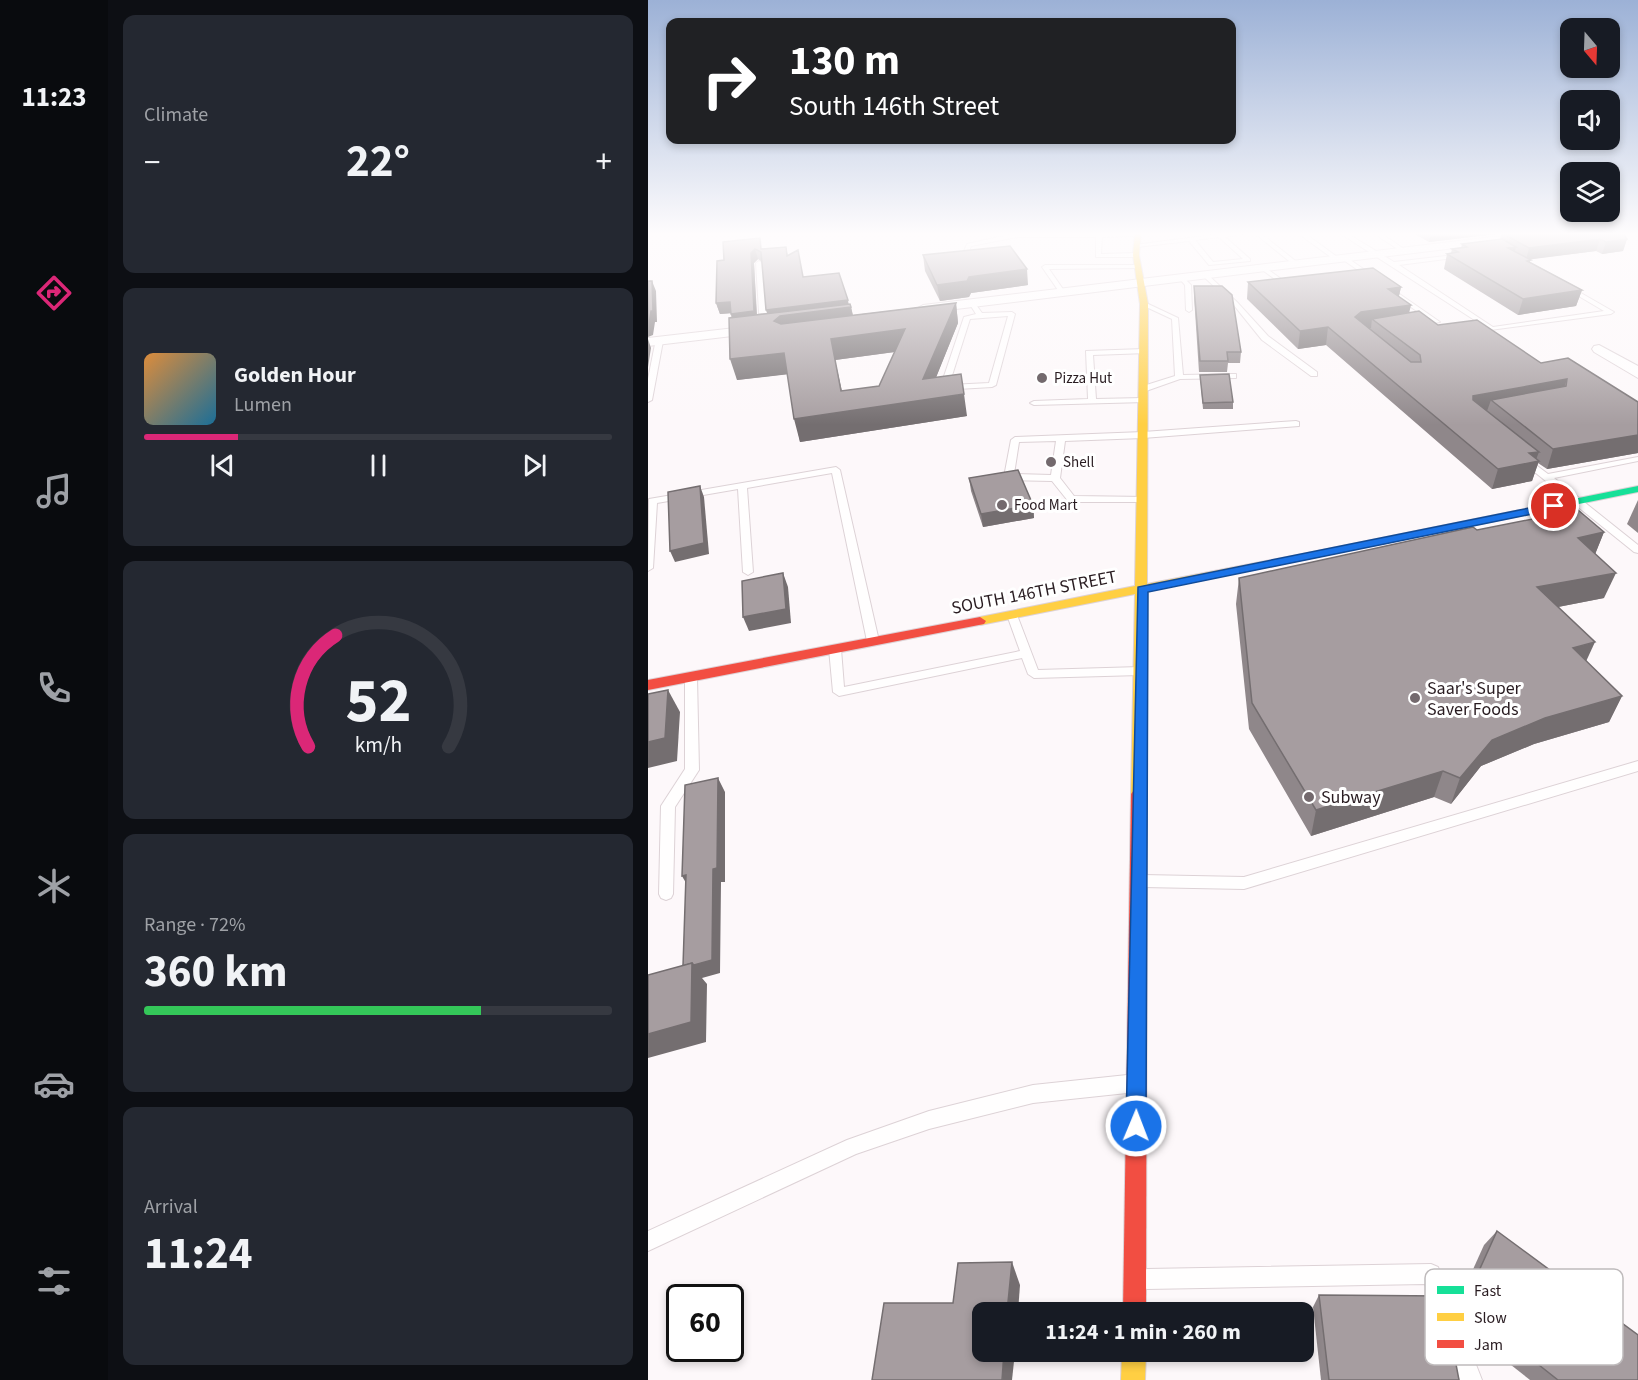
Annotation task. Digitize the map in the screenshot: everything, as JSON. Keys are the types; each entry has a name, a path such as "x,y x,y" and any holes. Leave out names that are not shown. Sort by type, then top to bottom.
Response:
{"main road":[{"path":"1134,1302 1142,670 1144,351 1142,296"},
{"name":"SOUTH 146TH STREET","path":"648,685 1142,590 1638,489"},
{"path":"1133,1380 1134,1362"}],"street":[{"path":"906,311 976,309 1040,296"},
{"path":"653,341 770,327"},
{"path":"1599,349 1638,373"}],"lane":[{"path":"765,296 770,327"},
{"path":"1188,296 1189,310"},
{"path":"1228,296 1265,338 1314,374"},
{"path":"1400,296 1437,322 1415,326"},
{"path":"1442,296 1492,330 1611,312 1583,296"},
{"path":"1144,304 1175,318 1179,377"},
{"path":"976,309 1012,314 992,385 944,388 967,317 976,309"},
{"path":"956,318 967,317"},
{"path":"648,400 653,341"},
{"path":"1092,402 1089,353 1144,351"},
{"path":"1034,404 1092,402 1143,394 1179,377 1233,376"},
{"path":"1055,475 1009,477 1015,440 1143,435 1296,424"},
{"path":"1061,438 1055,475 1071,499 1143,499"},
{"path":"1519,455 1638,550"},
{"path":"1547,477 1636,459"},
{"path":"648,568 652,501 836,470 873,641"},
{"path":"742,486 748,572"},
{"path":"1012,615 1034,674 1142,670"},
{"path":"835,649 839,692 1026,653"},
{"path":"666,894 668,806 692,770 691,677"},
{"path":"1139,881 1244,883 1638,766"},
{"path":"648,1241 853,1146 929,1120 1033,1094 1137,1083"},
{"path":"1134,1279 1425,1274"},
{"path":"1465,1365 1471,1380"}],"building":[{"path":"648,296 653,296 653,311 651,311 648,325"},
{"path":"716,296 753,296 754,311 731,314 730,302 716,303"},
{"path":"765,296 847,296 848,300 766,310"},
{"path":"1195,296 1232,296 1241,352 1227,352 1228,361 1200,361"},
{"path":"1263,296 1399,296 1411,305 1361,312 1355,317 1411,362 1421,362 1420,355 1372,319 1419,311 1438,325 1477,320 1541,363 1568,358 1638,402 1638,435 1553,449 1491,400 1566,386 1567,379 1473,396 1473,400 1539,452 1529,453 1539,461 1498,469 1328,327 1300,331"},
{"path":"1519,296 1540,296 1523,299"},
{"path":"956,303 923,379 961,374 964,394 794,419 784,353 730,359 729,318 850,304 851,307 780,316 774,321 781,324","holes":["905,329 879,386 841,391 831,339"]},
{"path":"1229,374 1233,402 1203,403 1200,375"},
{"name":"Food Mart","path":"1018,470 1033,505 981,514 969,478"},
{"path":"700,486 704,543 670,551 668,492"},
{"name":"Saar's Super Saver Foods","path":"1578,510 1604,532 1578,538 1616,573 1537,587 1595,642 1573,648 1622,696 1545,718 1492,740 1460,778 1443,771 1316,810 1252,703 1239,578 1473,527 1477,530"},
{"path":"783,573 786,609 743,617 742,581"},
{"path":"668,690 665,738 648,742 648,694"},
{"path":"718,778 717,868 713,869 712,960 683,966 686,875 682,876 685,785"},
{"path":"692,963 691,1022 648,1034 648,975"},
{"path":"1497,1231 1549,1269 1480,1269"},
{"path":"1012,1262 1008,1302 972,1302 972,1362 1003,1362 1002,1380 872,1380 884,1303 953,1303 958,1263"},
{"path":"1319,1295 1425,1296 1425,1365 1456,1365 1459,1380 1329,1380"},
{"path":"1623,1324 1638,1335 1638,1380 1558,1380 1539,1365 1623,1365"}],"traffic: fast":[{"path":"1312,555 1638,489"}],"traffic: slow":[{"path":"1139,794 1143,296"},
{"path":"980,621 1312,555"},
{"path":"1133,1380 1134,1362"}],"traffic: jam":[{"path":"648,685 980,621"},
{"path":"1134,1302 1139,794"}],"place":[{"name":"Pizza Hut","path":"1042,378"},
{"name":"Shell","path":"1051,462"},
{"name":"Food Mart","path":"1002,505"},
{"name":"Saar's Super Saver Foods","path":"1415,698"},
{"name":"Subway","path":"1309,797"}],"route":[{"path":"1136,1126 1142,590 1554,506"}]}
